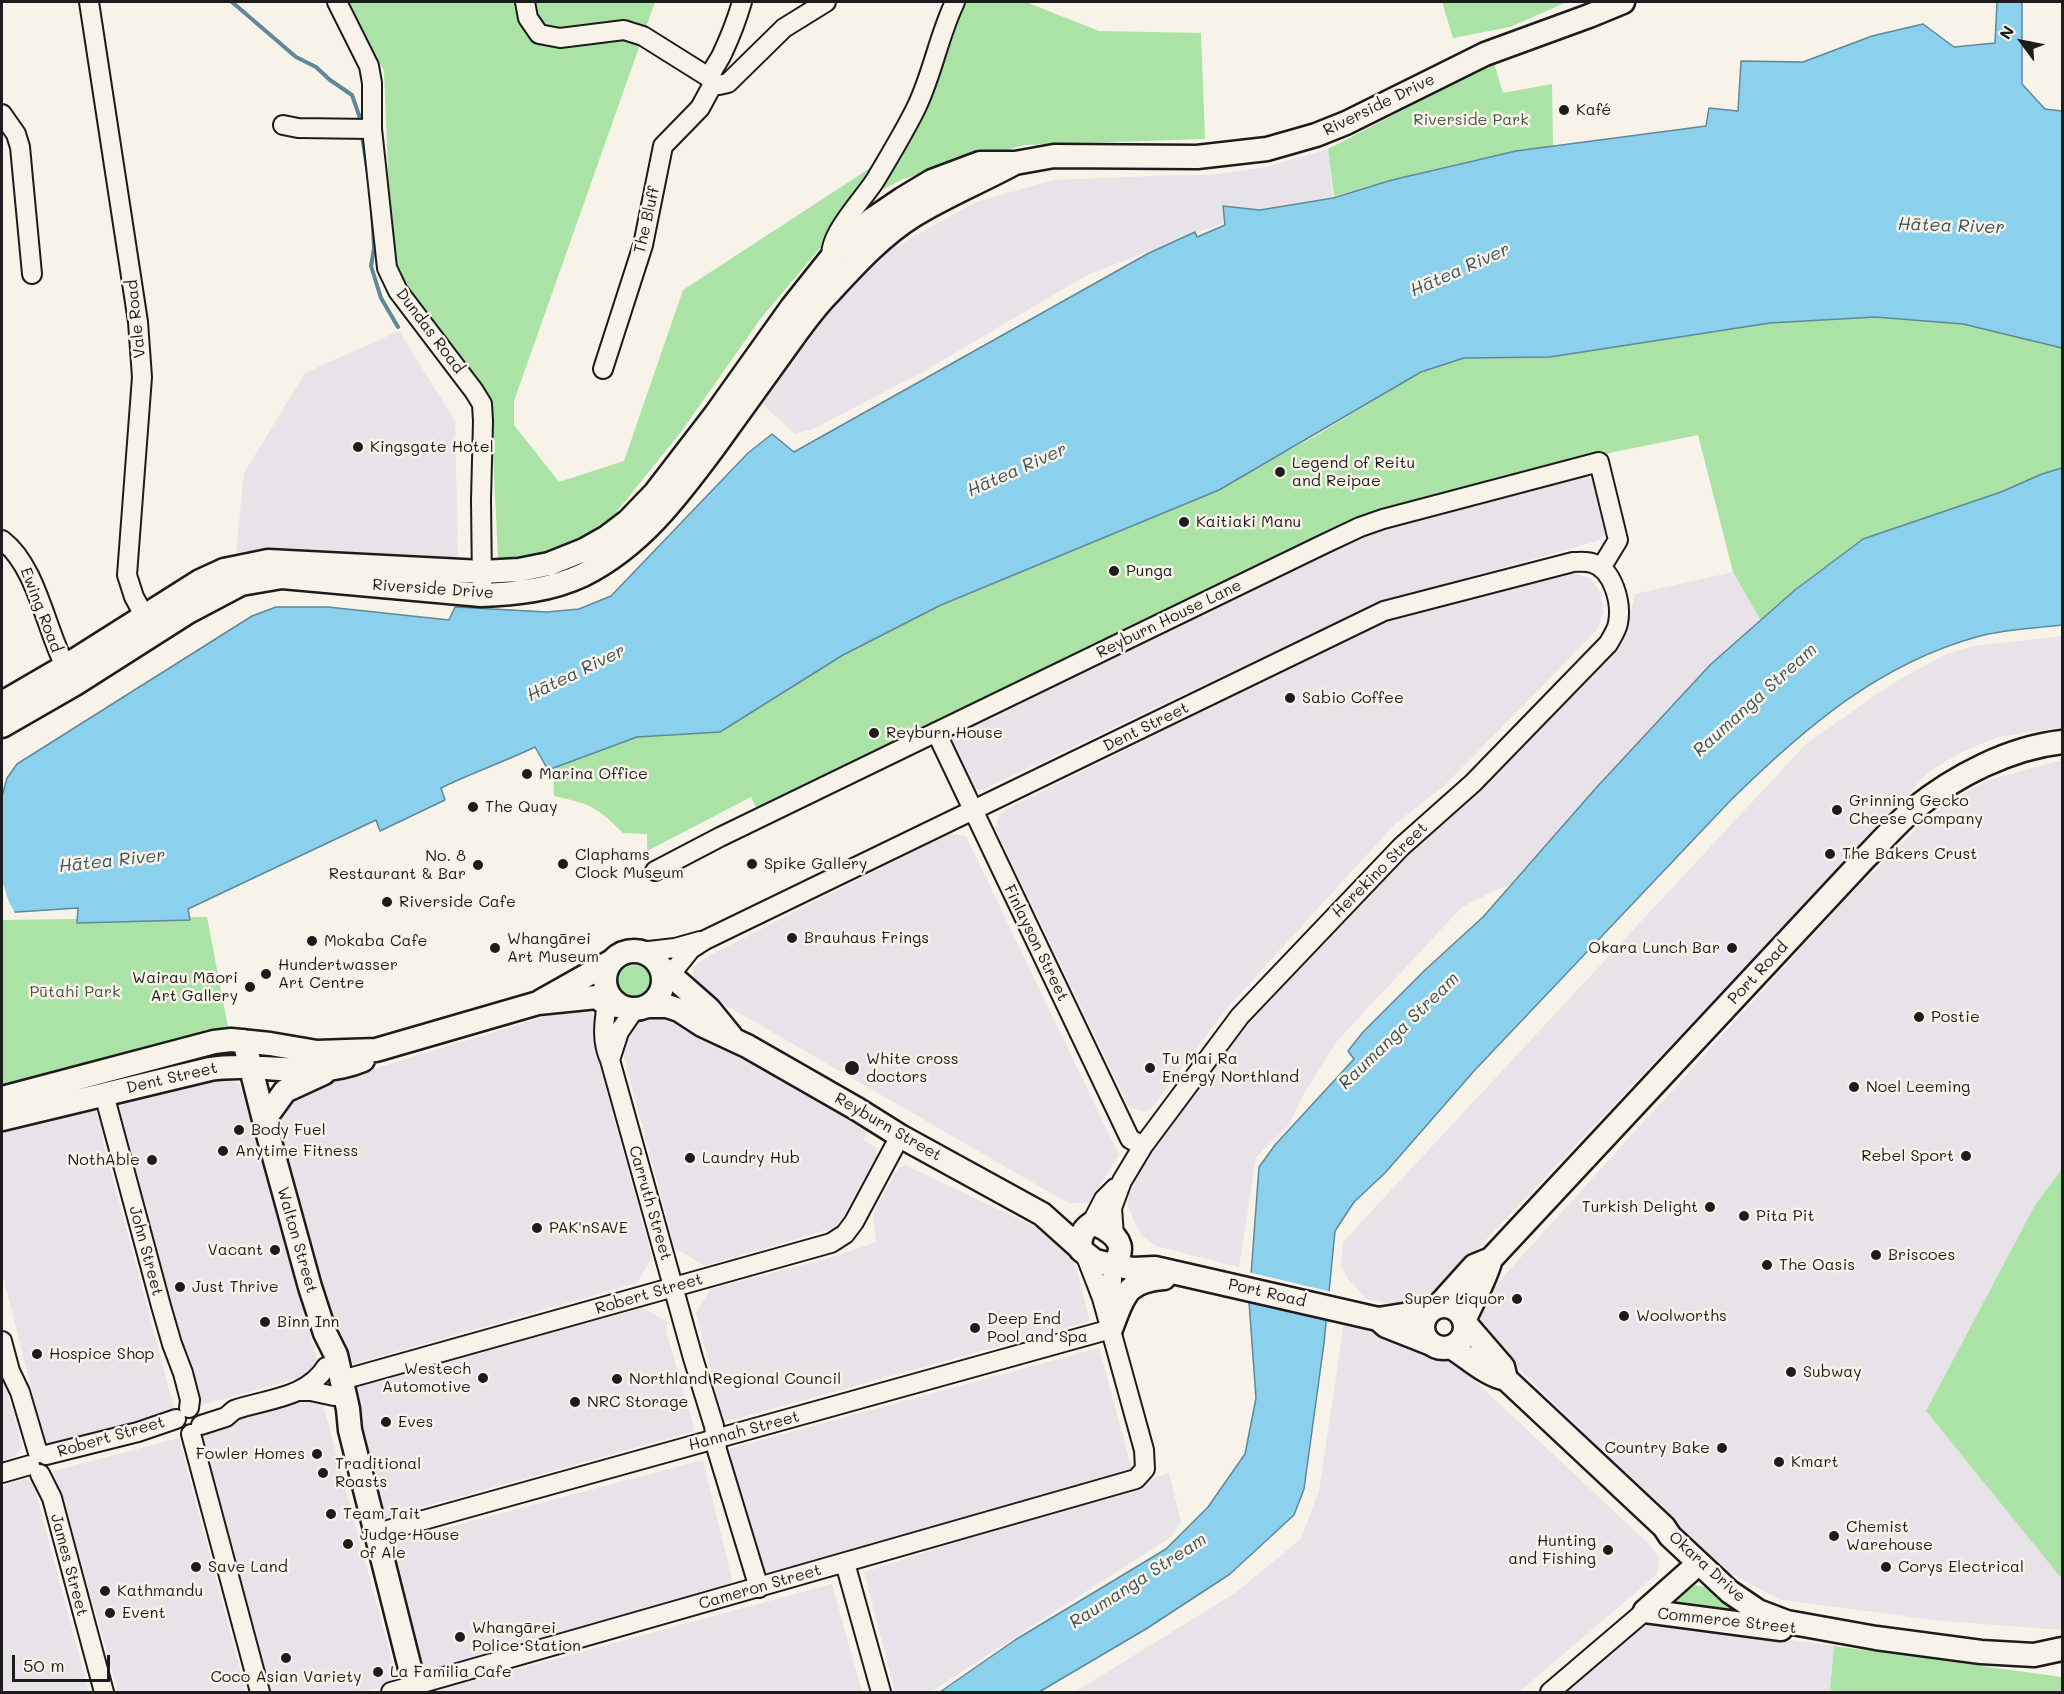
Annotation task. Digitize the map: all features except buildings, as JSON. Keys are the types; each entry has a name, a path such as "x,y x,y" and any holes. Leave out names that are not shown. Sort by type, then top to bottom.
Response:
{"main road":[{"name":"Riverside Drive","path":"2,726 70,676 149,624 200,581 224,570 268,561 482,572 519,570 549,564 584,550 607,537 645,505 672,474 792,307 831,258 871,220 902,198 932,181 980,163 1015,163 1054,156 1197,157 1275,147 1317,135 1347,123 1485,54 1623,2"},
{"name":"Riverside Drive","path":"149,624 241,585 272,578 282,577 481,595 527,591 559,584 597,567 618,554 640,535 687,484 808,317 843,277 911,217 951,194 982,181 1015,163"},
{"name":"Riverside Drive","path":"2,703 70,676"},
{"name":"Port Road","path":"1113,1265 1132,1269 1155,1268 1378,1319 1433,1310 1474,1266 1491,1259 1865,858 1913,810 1959,777 2044,744 2062,742"},
{"path":"625,952 648,954 664,975 658,997 623,1005 604,977 612,960 625,952"},
{"name":"Dent Street","path":"537,1003 612,960"},
{"name":"Reyburn Street","path":"664,975 709,1009 734,1039"},
{"name":"Dent Street","path":"2,1098 201,1044 231,1040 317,1052 376,1050 537,1003 597,998 623,1005"},
{"name":"Reyburn Street","path":"623,1005 667,1006 734,1039 900,1136 1042,1214 1083,1252"},
{"name":"Walton Street","path":"244,1041 264,1120 325,1333 324,1359 334,1381 338,1412 350,1430 416,1689"},
{"name":"Dent Street","path":"2,1119 225,1066 293,1071 338,1067 364,1059 376,1050"},
{"path":"264,1120 285,1091 338,1067"},
{"name":"Reyburn Street","path":"1042,1214 1064,1215 1091,1224"},
{"path":"1091,1224 1097,1225 1115,1237 1121,1246 1120,1254 1113,1265 1095,1261 1083,1252 1080,1241 1091,1224"},
{"name":"Port Road","path":"1115,1237 1155,1268"},
{"name":"Port Road","path":"1465,1322 1486,1277 1491,1259"},
{"path":"1111,1329 1126,1293 1139,1283 1165,1278 1204,1278"},
{"path":"1433,1310 1454,1310 1465,1322 1461,1338 1451,1347 1442,1348 1429,1343 1424,1325 1433,1310"},
{"name":"Port Road","path":"1378,1319 1386,1326 1429,1343"},
{"name":"Okara Drive","path":"1465,1322 1503,1367 1506,1379"},
{"name":"Okara Drive","path":"1451,1347 1475,1361 1493,1376 1506,1379 1730,1592 1758,1611 1807,1626 1970,1651 2034,1655 2062,1649"},
{"name":"Commerce Street","path":"1645,1611 1699,1563"},
{"name":"Commerce Street","path":"1645,1611 1801,1631 1807,1626"},
{"name":"Okara Drive","path":"2034,1655 2062,1667"}],"street":[{"name":"Vale Road","path":"89,2 138,322 142,377 127,575 134,597 149,624"},
{"name":"Dundas Road","path":"337,2 369,66 372,83 372,129 387,268 398,291 482,404 481,595"},
{"path":"525,2 528,18 539,34 560,38 624,30 643,36 719,85 728,83 784,28 826,2"},
{"name":"The Bluff","path":"603,369 643,245 663,146 700,108 711,81 712,71 734,30 742,2"},
{"path":"843,277 831,258 833,241 871,188 918,105 947,18 955,2"},
{"path":"2,114 16,134 20,147 32,274"},
{"path":"283,125 298,128 372,129"},
{"name":"Reyburn House Lane","path":"655,871 720,837 1360,527 1599,462 1618,540 1601,568"},
{"name":"Ewing Road","path":"2,540 12,548 24,565 58,657 70,676"},
{"name":"Dent Street","path":"664,975 705,940 974,812 1384,611 1573,562 1592,563 1601,568"},
{"name":"Herekino Street","path":"1091,1224 1104,1199 1122,1180 1143,1146 1240,1016 1401,848 1473,783 1608,644 1618,623 1619,610 1613,585 1601,568"},
{"name":"Finlayson Street","path":"936,732 1130,1139 1143,1146"},
{"name":"Dent Street","path":"640,952 675,948 705,940"},
{"path":"610,1060 619,1032 623,1005"},
{"name":"Carruth Street","path":"623,1005 604,1040 605,1048 714,1426 717,1450 759,1588"},
{"name":"John Street","path":"104,1094 161,1306 183,1373 190,1400 190,1421 260,1692"},
{"name":"Robert Street","path":"300,1391 311,1391 334,1381 838,1239 854,1222 900,1136"},
{"name":"Herekino Street","path":"1115,1237 1112,1208 1122,1180"},
{"name":"Reyburn Street","path":"1083,1252 1102,1298 1145,1459 1145,1469 1141,1475 1128,1482"},
{"name":"Reyburn Street","path":"1111,1329 1110,1296 1113,1265"},
{"name":"Hannah Street","path":"377,1533 1111,1329"},
{"name":"James Street","path":"2,1341 52,1498 104,1692"},
{"name":"Robert Street","path":"2,1473 190,1421 222,1408 234,1410 300,1391 316,1381 334,1381"},
{"name":"Cameron Street","path":"391,1692 416,1689 1128,1482"},
{"path":"845,1563 881,1692"},
{"name":"Commerce Street","path":"1550,1692 1645,1611"}],"shaded area":[{"path":"1328,149 1333,197 1260,209 1222,205 1225,222 1087,275 921,373 813,429 795,434 757,399 843,294 888,251 976,202 1054,180 1211,175 1267,167"},
{"name":"Kingsgate Hotel","path":"399,331 455,421 458,560 236,552 244,473 305,373"},
{"path":"1583,474 1592,478 1605,535 1597,541 1370,606 982,790 974,789 945,733 1340,537"},
{"path":"1733,572 1761,621 1711,664 1509,885 1462,907 1337,1041 1304,1093 1289,1125 1256,1157 1239,1267 1156,1246 1144,1237 1136,1227 1127,1202 1137,1169 1195,1084 1275,984 1595,662 1628,624 1635,594"},
{"path":"1573,573 1590,578 1601,593 1603,612 1597,630 1444,786 1395,824 1226,1009 1150,1110 1145,1112 1129,1107 995,828 999,815 1383,621"},
{"path":"2062,636 2062,727 1998,737 1962,752 1930,771 1446,1282 1425,1299 1401,1306 1367,1299 1348,1279 1341,1266 1343,1242 1806,744 1890,685 1946,654 1974,646"},
{"path":"2062,760 2062,1169 2035,1205 1926,1411 2062,1579 2062,1630 1943,1621 1781,1600 1722,1569 1481,1331 1478,1317 1492,1289 1843,902 1924,821 1964,793 1988,780"},
{"path":"946,835 966,836 1119,1155 1089,1203 1069,1203 1063,1200 708,995 693,979 693,967 710,955"},
{"path":"585,1010 593,1013 599,1023 597,1056 652,1257 637,1283 350,1365 340,1357 276,1112 285,1096 556,1013"},
{"path":"656,1014 676,1017 696,1034 869,1128 863,1140 876,1148 877,1155 837,1227 705,1266 675,1248 620,1043 634,1022"},
{"path":"224,1076 240,1085 318,1363 310,1375 202,1405 194,1400 124,1131 114,1112 117,1103 124,1098"},
{"path":"79,1107 92,1109 101,1116 104,1127 103,1141 175,1411 46,1447 2,1272 2,1130"},
{"path":"905,1165 1051,1234 1074,1260 1090,1321 724,1422 696,1313 711,1289 836,1256 876,1242 873,1213 898,1168"},
{"path":"643,1308 668,1322 666,1331 695,1431 380,1519 346,1386"},
{"path":"1344,1323 1430,1352 1459,1366 1649,1544 1659,1557 1657,1574 1519,1692 1075,1692 1235,1593 1301,1539 1319,1491"},
{"path":"1099,1348 1133,1473 761,1574 728,1449"},
{"path":"2,1372 22,1447 15,1457 2,1461"},
{"path":"321,1397 398,1683 361,1692 268,1692 198,1431"},
{"path":"179,1438 246,1692 118,1692 61,1491 49,1487 46,1476 54,1471"},
{"path":"703,1460 734,1588 424,1674 389,1543"},
{"path":"1169,1473 1181,1522 1171,1537 930,1692 895,1692 864,1572"},
{"path":"25,1479 36,1480 45,1496 36,1493 89,1692 2,1692 2,1486"},
{"path":"832,1584 862,1692 433,1692"},
{"path":"1648,1619 1834,1646 1830,1689 1854,1692 1558,1692"}],"green space":[{"path":"347,2 655,2 514,401 514,425 559,482 624,461 683,290 907,144 966,2 1026,2 1099,31 1201,33 1205,139 1025,145 903,179 882,190 833,233 761,318 681,432 609,521 564,547 521,557 498,558 491,409 423,308 392,271 384,71"},
{"path":"1442,2 1567,2 1510,27 1453,38"},
{"name":"Riverside Park","path":"1494,63 1503,93 1552,84 1553,146 1470,161 1334,196 1328,149"},
{"path":"1875,317 1963,324 2062,348 2062,468 2001,492 1863,539 1795,590 1761,621 1733,572 1698,435 1614,452 1364,517 757,809 751,797 647,851 647,834 623,833 593,808 577,801 554,796 553,768 637,737 720,732 843,655 941,605 1213,492 1317,435 1421,372 1464,358 1550,357 1770,323"},
{"name":"Pūtahi Park","path":"207,917 228,1027 2,1088 2,920"},
{"path":"634,965 645,970 650,981 645,992 634,997 623,992 618,981 623,970"},
{"path":"2062,1169 2062,1579 1926,1411 2035,1205"},
{"path":"1694,1585 1711,1588 1752,1620 1669,1608"},
{"path":"1834,1646 2062,1677 2062,1692 1830,1690"}],"water":[{"name":"Hātea River","path":"1997,2 2022,2 2022,84 2045,109 2062,111 2062,348 1963,324 1875,317 1770,323 1550,357 1464,358 1421,372 1219,490 941,605 843,655 720,732 637,737 548,770 535,747 441,788 445,800 380,831 376,820 188,909 190,920 77,923 78,908 2,913 2,797 7,778 17,764 252,616 276,607 328,607 449,620 455,607 547,612 579,609 611,596 748,453 772,434 794,452 1149,253 1195,232 1197,237 1225,225 1223,206 1260,210 1333,198 1392,180 1516,151 1706,126 1709,108 1738,111 1741,61 1803,62 1872,36 1923,24 1954,47 1995,43"},
{"name":"Raumanga Stream","path":"2062,468 2062,625 1990,634 1943,648 1876,681 1815,724 1730,801 1474,1071 1385,1173 1354,1202 1335,1231 1324,1343 1304,1489 1294,1515 1230,1574 1146,1629 1039,1692 940,1692 1015,1640 1166,1549 1208,1507 1245,1454 1256,1398 1249,1302 1259,1167 1275,1145 1354,1059 1348,1051 1363,1032 1425,970 1483,917 1596,788 1711,664 1795,590 1863,539 2001,492"}],"pier":[{"path":"2,880 9,902 16,915 2,916"},
{"path":"1248,1272 1332,1292 1329,1316 1246,1298"}],"waterway":[{"path":"232,2 296,57 316,67 352,95 361,121"},
{"path":"362,136 369,180"},
{"path":"372,208 374,248 371,266 381,298 398,327"}],"place":[{"name":"Kafé","path":"1564,110"},
{"name":"Kingsgate Hotel","path":"358,447"},
{"name":"Legend of Reitu and Reipae","path":"1280,472"},
{"name":"Kaitiaki Manu","path":"1184,522"},
{"name":"Punga","path":"1114,571"},
{"name":"Sabio Coffee","path":"1290,698"},
{"name":"Reyburn House","path":"874,733"},
{"name":"Marina Office","path":"527,774"},
{"name":"The Quay","path":"473,807"},
{"name":"Grinning Gecko Cheese Company","path":"1837,810"},
{"name":"The Bakers Crust","path":"1830,854"},
{"name":"Claphams Clock Museum","path":"563,864"},
{"name":"Spike Gallery","path":"752,864"},
{"name":"No. 8 Restaurant & Bar","path":"478,865"},
{"name":"Riverside Cafe","path":"387,902"},
{"name":"Brauhaus Frings","path":"792,938"},
{"name":"Mokaba Cafe","path":"312,941"},
{"name":"Whangārei Art Museum","path":"495,948"},
{"name":"Okara Lunch Bar","path":"1732,948"},
{"name":"Hundertwasser Art Centre","path":"266,974"},
{"name":"Wairau Māori Art Gallery","path":"250,987"},
{"name":"Postie","path":"1919,1017"},
{"name":"White cross doctors","path":"852,1068"},
{"name":"Tu Mai Ra Energy Northland","path":"1150,1068"},
{"name":"Noel Leeming","path":"1854,1087"},
{"name":"Body Fuel","path":"239,1130"},
{"name":"Anytime Fitness","path":"223,1151"},
{"name":"Rebel Sport","path":"1966,1156"},
{"name":"Laundry Hub","path":"690,1158"},
{"name":"NothAble","path":"152,1160"},
{"name":"Turkish Delight","path":"1710,1207"},
{"name":"Pita Pit","path":"1744,1216"},
{"name":"PAK'nSAVE","path":"537,1228"},
{"name":"Vacant","path":"275,1250"},
{"name":"Briscoes","path":"1876,1255"},
{"name":"The Oasis","path":"1767,1265"},
{"name":"Just Thrive","path":"180,1287"},
{"name":"Super Liquor","path":"1517,1299"},
{"name":"Woolworths","path":"1624,1316"},
{"name":"Binn Inn","path":"265,1322"},
{"name":"Deep End Pool and Spa","path":"975,1328"},
{"name":"Hospice Shop","path":"37,1354"},
{"name":"Subway","path":"1791,1372"},
{"name":"Westech Automotive","path":"483,1378"},
{"name":"Northland Regional Council","path":"617,1379"},
{"name":"NRC Storage","path":"575,1402"},
{"name":"Eves","path":"386,1422"},
{"name":"Country Bake","path":"1722,1448"},
{"name":"Fowler Homes","path":"317,1454"},
{"name":"Kmart","path":"1779,1462"},
{"name":"Traditional Roasts","path":"323,1473"},
{"name":"Team Tait","path":"331,1514"},
{"name":"Chemist Warehouse","path":"1834,1536"},
{"name":"Judge House of Ale","path":"348,1544"},
{"name":"Hunting and Fishing","path":"1608,1550"},
{"name":"Save Land","path":"196,1567"},
{"name":"Corys Electrical","path":"1886,1567"},
{"name":"Kathmandu","path":"105,1591"},
{"name":"Event","path":"110,1613"},
{"name":"Whangārei Police Station","path":"460,1637"},
{"name":"Coco Asian Variety","path":"286,1658"},
{"name":"La Familia Cafe","path":"378,1672"}]}
